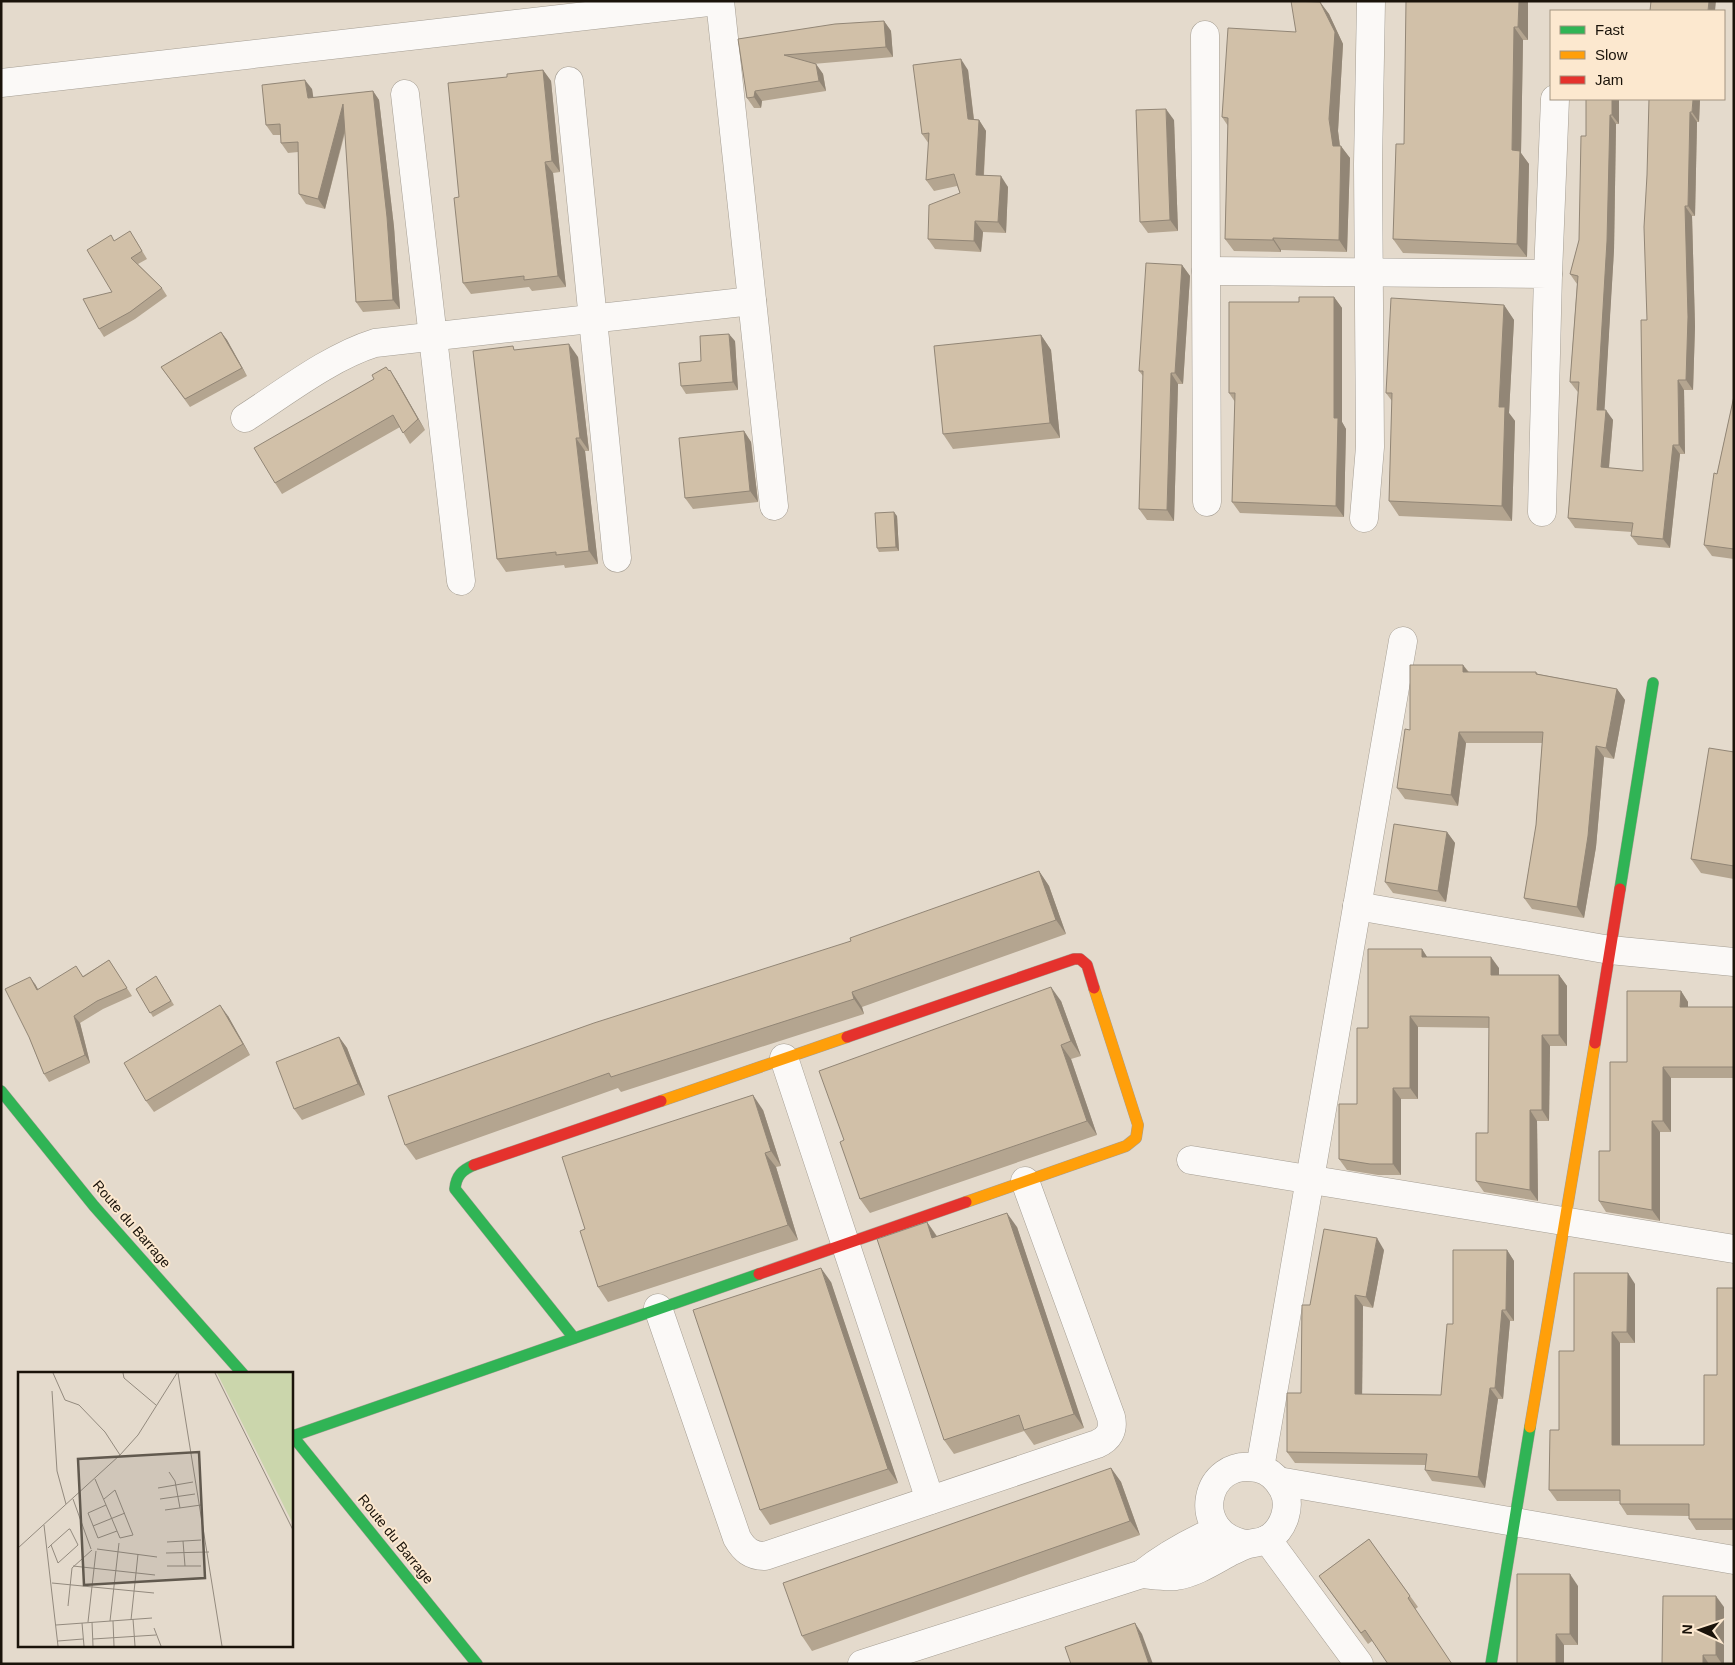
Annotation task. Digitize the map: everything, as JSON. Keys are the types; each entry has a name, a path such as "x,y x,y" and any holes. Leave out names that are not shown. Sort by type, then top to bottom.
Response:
{"street":[{"path":"1,83 719,1 774,506"},
{"path":"1364,518 1370,448 1368,164 1371,1"},
{"path":"1205,35 1207,502"},
{"path":"569,81 617,558"},
{"path":"405,94 461,581"},
{"path":"1542,512 1555,100"},
{"path":"1206,271 1548,274"},
{"path":"245,418 334,361 374,343 752,301"},
{"path":"1269,1474 1310,1180 1402,641"},
{"path":"1491,1664 1653,683"},
{"path":"1357,906 1610,950 1734,962"},
{"path":"292,1435 574,1338 1126,1146 1136,1138 1138,1125 1087,965 1080,959 1074,959 466,1168 457,1175 455,1189 574,1338"},
{"path":"784,1058 930,1500"},
{"name":"Route du Barrage","path":"1,1091 94,1206 241,1372"},
{"path":"1191,1160 1734,1249"},
{"path":"658,1308 737,1538 748,1552 757,1556 765,1556 1097,1444 1108,1437 1112,1430 1111,1417 1025,1181"},
{"name":"Route du Barrage","path":"292,1435 477,1664"},
{"path":"1359,1664 1257,1542 1230,1540 1218,1530 1212,1520 1209,1509 1210,1498 1216,1483 1228,1472 1238,1467 1249,1466 1269,1474 1514,1522 1734,1560"},
{"path":"1142,1574 1176,1576 1188,1573 1276,1532 1286,1512 1286,1501 1284,1490 1269,1474"},
{"path":"862,1664 1142,1574 1179,1548 1218,1530"}],"building":[{"path":"1291,1 1320,2 1335,32 1329,119 1333,146 1341,146 1339,240 1225,239 1228,118 1222,117 1228,28 1296,32"},
{"path":"1406,1 1519,1 1518,27 1514,27 1512,150 1520,151 1517,244 1393,239 1396,144 1404,144"},
{"path":"1651,1 1709,1 1708,10 1650,10"},
{"path":"884,21 886,47 784,55 816,64 819,81 755,91 754,97 747,98 738,39 835,24"},
{"path":"961,59 968,119 979,120 976,175 1001,176 998,222 975,221 974,241 928,239 929,205 960,193 954,174 926,180 929,133 922,134 913,65"},
{"path":"543,70 552,161 545,162 558,276 524,280 524,276 463,283 454,198 459,197 448,83 507,77 507,74"},
{"path":"305,80 308,98 373,91 387,217 393,300 356,302 343,104 318,199 299,194 298,142 281,143 280,124 266,125 262,85"},
{"path":"1586,100 1612,100 1607,241 1597,410 1606,410 1601,467 1643,471 1641,320 1647,320 1644,227 1649,100 1693,100 1692,112 1690,112 1688,206 1685,206 1688,317 1686,380 1678,380 1679,445 1673,445 1663,539 1631,536 1633,523 1568,518 1579,382 1570,382 1578,276 1570,274 1579,240 1581,136 1586,136"},
{"path":"1166,109 1170,220 1140,222 1136,110"},
{"path":"130,231 142,251 131,258 162,288 130,312 99,329 83,299 112,292 87,250 111,235 114,241"},
{"path":"1146,263 1182,265 1175,373 1171,373 1167,510 1139,509 1143,371 1139,371"},
{"path":"1299,297 1334,297 1334,418 1338,418 1336,506 1232,502 1235,393 1229,393 1229,302 1299,302"},
{"path":"1391,298 1504,305 1499,407 1505,407 1502,506 1389,501 1392,393 1386,393"},
{"path":"221,332 242,368 185,399 161,367"},
{"path":"729,334 733,382 681,386 679,363 701,361 700,336"},
{"path":"1041,335 1050,423 943,434 934,346"},
{"path":"569,344 580,438 576,438 589,551 556,555 556,552 497,559 473,351 513,346 514,350"},
{"path":"386,367 390,370 418,419 403,433 393,415 275,483 254,448 374,379 372,375"},
{"path":"1734,396 1734,549 1704,545 1714,473 1717,474"},
{"path":"744,431 750,491 685,498 679,438"},
{"path":"894,512 896,547 877,548 875,513"},
{"path":"1410,665 1463,665 1463,672 1536,672 1536,674 1617,689 1606,748 1596,746 1588,836 1577,907 1524,898 1536,825 1543,732 1459,732 1451,795 1397,788 1405,729 1410,730"},
{"path":"1709,748 1734,752 1734,866 1691,859"},
{"path":"1394,824 1447,832 1438,891 1385,882"},
{"path":"1039,871 1056,920 852,992 854,999 611,1077 609,1073 405,1145 388,1096 594,1023 851,941 850,938"},
{"path":"1368,949 1422,949 1422,957 1491,957 1491,975 1559,975 1559,1035 1542,1035 1542,1110 1530,1110 1530,1190 1476,1181 1476,1133 1488,1133 1489,1017 1410,1016 1410,1088 1393,1088 1393,1164 1370,1164 1339,1159 1339,1104 1357,1104 1357,1028 1368,1028"},
{"path":"109,960 127,988 97,1001 74,1016 85,1055 44,1074 29,1037 5,989 30,977 37,990 76,966 83,977"},
{"path":"156,976 171,1001 150,1013 136,989"},
{"path":"1051,987 1071,1041 1061,1045 1087,1121 860,1199 840,1142 844,1140 819,1071"},
{"path":"1627,991 1681,991 1680,1007 1734,1007 1734,1067 1663,1067 1663,1121 1652,1121 1652,1210 1599,1201 1599,1151 1610,1151 1610,1062 1627,1062"},
{"path":"220,1005 243,1044 146,1101 124,1063"},
{"path":"339,1037 358,1084 294,1109 276,1062"},
{"path":"753,1095 771,1151 765,1153 788,1225 598,1287 580,1231 585,1229 562,1157"},
{"path":"1007,1213 1074,1414 1024,1430 1019,1415 944,1440 877,1239 927,1222 932,1238"},
{"path":"1324,1229 1377,1238 1366,1297 1355,1295 1355,1394 1441,1395 1447,1324 1453,1324 1453,1250 1507,1250 1506,1310 1502,1310 1495,1388 1490,1388 1478,1477 1425,1470 1427,1454 1287,1452 1287,1393 1301,1393 1302,1305 1310,1305"},
{"path":"821,1268 888,1469 760,1510 693,1310"},
{"path":"1574,1273 1628,1273 1627,1332 1612,1332 1612,1445 1704,1445 1704,1375 1717,1375 1717,1288 1734,1288 1734,1519 1689,1519 1689,1504 1620,1504 1620,1490 1549,1490 1550,1430 1559,1430 1559,1351 1574,1351"},
{"path":"1111,1468 1130,1521 802,1636 783,1583"},
{"path":"1369,1539 1410,1596 1408,1598 1452,1664 1388,1664 1365,1630 1361,1633 1319,1576"},
{"path":"1517,1574 1570,1574 1570,1634 1556,1634 1556,1664 1517,1664"},
{"path":"1663,1596 1716,1596 1716,1655 1703,1655 1703,1664 1662,1664"},
{"path":"1135,1623 1149,1664 1071,1664 1065,1647"}],"traffic: fast":[{"path":"1620,889 1653,683"},
{"path":"1,1091 94,1206 241,1372"},
{"path":"474,1165 460,1174 455,1189 574,1338"},
{"path":"293,1436 759,1274"},
{"path":"1491,1664 1530,1427"},
{"path":"292,1435 477,1664"}],"traffic: slow":[{"path":"966,1202 1126,1146 1136,1138 1138,1125 1094,988"},
{"path":"661,1101 847,1037"},
{"path":"1530,1427 1595,1043"}],"traffic: jam":[{"path":"1595,1043 1620,889"},
{"path":"847,1037 1074,959 1080,959 1087,965 1094,988"},
{"path":"474,1165 661,1101"},
{"path":"759,1274 966,1202"}]}
